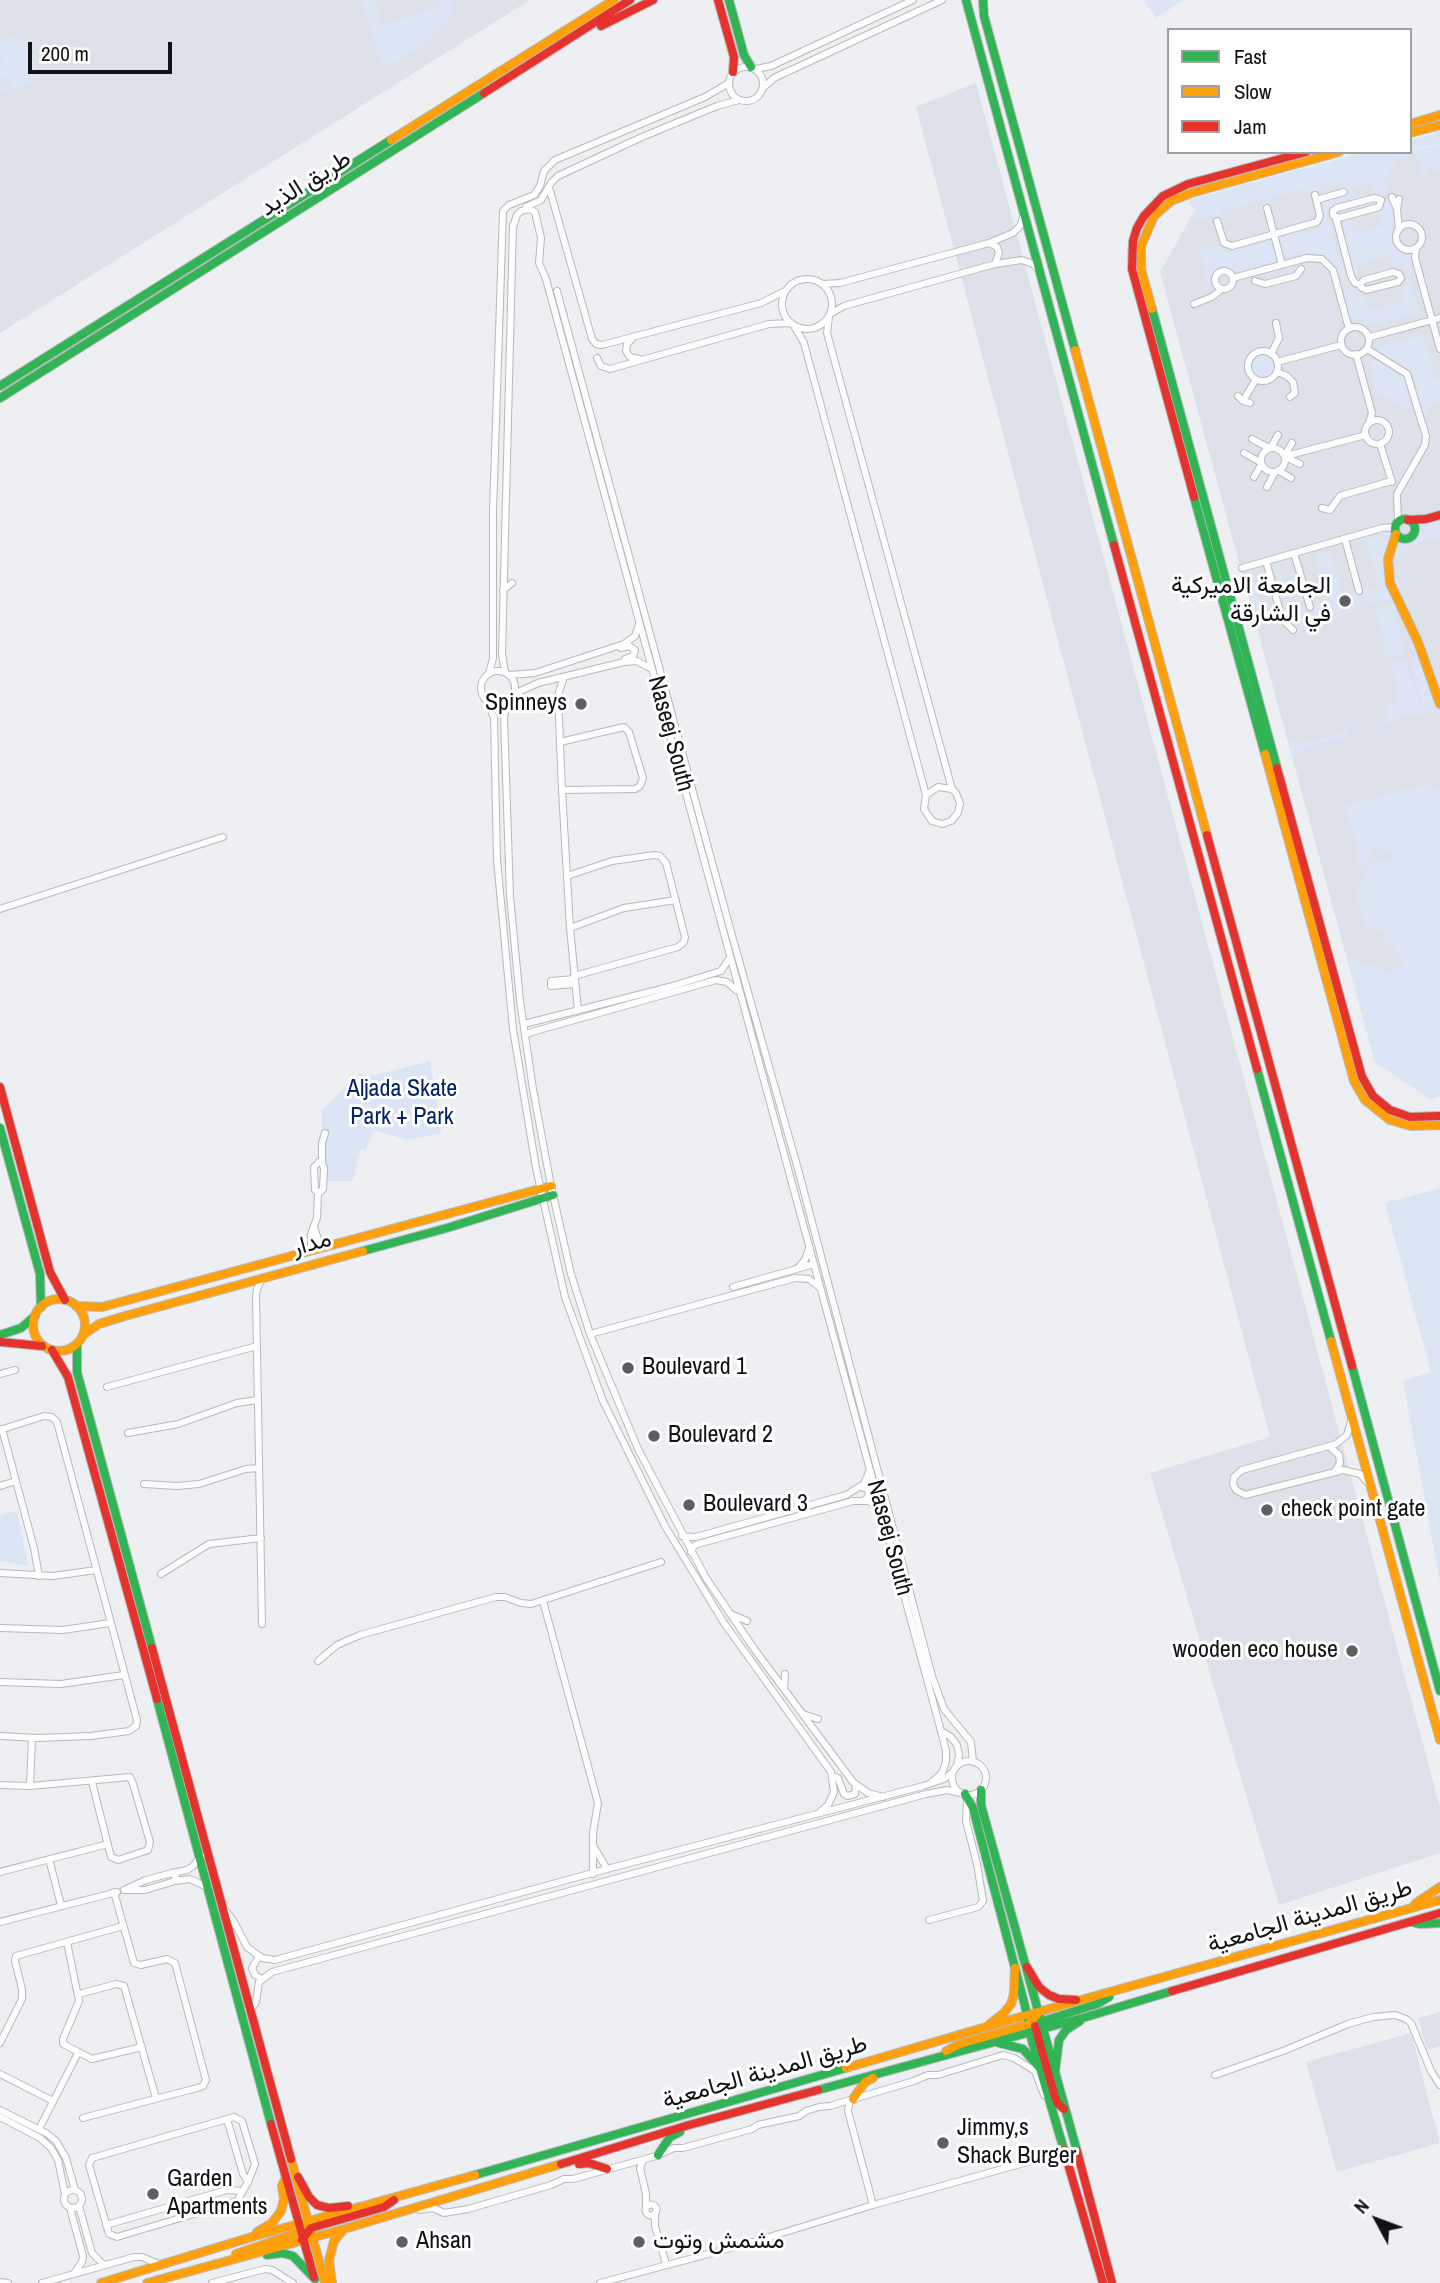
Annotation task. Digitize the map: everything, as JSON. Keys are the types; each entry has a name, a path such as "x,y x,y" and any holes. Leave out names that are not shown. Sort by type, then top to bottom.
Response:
{"main road":[{"name":"طريق الذيد","path":"0,386 614,0"},
{"name":"طريق الذيد","path":"0,398 630,0"},
{"path":"540,57 553,55 606,23 653,0"},
{"path":"718,0 734,57 733,72"},
{"path":"729,0 744,55 754,68"},
{"path":"966,0 1440,1740"},
{"path":"983,0 984,16 1005,94 1440,1692"},
{"path":"1412,123 1440,115"},
{"path":"1412,132 1440,125"},
{"path":"1299,154 1175,189 1152,205 1137,228 1133,241 1132,269 1295,834 1358,1067 1367,1087 1381,1103 1399,1114 1421,1119 1440,1116"},
{"path":"1332,154 1180,196 1162,208 1148,226 1140,257 1141,268 1193,477 1350,1070 1359,1090 1372,1108 1390,1120 1411,1126 1440,1125"},
{"path":"1400,524 1440,515"},
{"path":"1392,547 1411,537 1415,528 1426,519"},
{"path":"1400,524 1415,528"},
{"path":"1400,524 1405,540"},
{"path":"1400,524 1387,568 1390,583 1418,642 1440,704"},
{"path":"1282,818 1291,834 1295,834"},
{"path":"0,1087 50,1272 65,1300"},
{"path":"0,1128 40,1274 41,1307"},
{"name":"مدار","path":"83,1335 94,1326 105,1322 447,1228 542,1193 551,1185"},
{"name":"مدار","path":"76,1306 102,1307 315,1249 542,1193 553,1195"},
{"path":"0,1335 21,1328 41,1307 52,1300 65,1300 76,1306 85,1319 83,1335 77,1344 68,1350 0,1342"},
{"path":"35,1316 34,1333 43,1346"},
{"path":"77,1344 79,1377 325,2283"},
{"path":"52,1350 68,1377 315,2281"},
{"path":"981,1790 982,1805 1027,1967 1040,2067 1103,2283"},
{"path":"964,1795 973,1808 1015,1968 1055,2072 1112,2283"},
{"path":"1409,1909 1440,1887"},
{"name":"طريق المدينة الجامعية","path":"311,2229 344,2229 689,2125 994,2042 1081,2001 1440,1900"},
{"name":"طريق المدينة الجامعية","path":"147,2283 160,2282 252,2254 353,2208 396,2198 985,2028 1086,2017 1440,1913"},
{"path":"1410,1921 1420,1924 1440,1923"},
{"path":"1027,1967 1039,1987 1049,1995 1081,2001"},
{"path":"985,2028 1011,2004 1015,1968"},
{"path":"937,2057 960,2044 1101,2002 1114,1993"},
{"path":"1055,2072 1056,2048 1061,2036 1069,2027 1086,2017"},
{"path":"1035,2023 1055,2097 1064,2109"},
{"path":"994,2042 1023,2049 1040,2067"},
{"path":"852,2100 865,2082 882,2072"},
{"path":"658,2155 672,2136 689,2125"},
{"path":"564,2163 573,2165 589,2162 607,2169"},
{"path":"255,2236 280,2214 284,2203 282,2186 286,2177"},
{"path":"298,2177 306,2193 317,2205 353,2208"},
{"path":"230,2260 244,2250 384,2207 396,2198"},
{"path":"332,2283 328,2267 331,2251 335,2238 344,2229"},
{"name":"طريق المدينة الجامعية","path":"101,2283 255,2236 300,2232"},
{"path":"252,2254 289,2255 299,2260 315,2281"}],"street":[{"path":"739,100 731,93 729,83 733,72 744,66 771,66 913,0"},
{"path":"514,694 514,685 507,674 502,657 513,227 516,211 541,200 549,185 558,176 717,106 755,99 774,78 942,0"},
{"path":"754,68 763,79 763,88"},
{"path":"489,673 493,654 493,512 501,218 506,207 536,192 552,162 712,94 729,83"},
{"path":"581,149 565,159 564,164 568,167 586,163"},
{"path":"549,185 593,342 601,345 766,302 800,280 811,279 822,284 828,291 832,300 827,333 952,789 959,797 960,808 955,818 947,823 937,823 925,814 923,804 926,795 804,343 784,315 782,306 785,291"},
{"path":"1217,221 1223,240 1229,246 1317,222 1320,216 1315,198 1344,192"},
{"path":"1336,218 1379,207 1381,200 1374,198 1337,208 1333,213 1350,276 1358,284 1362,289 1398,282 1401,276 1398,272 1393,272 1358,284 1338,287"},
{"path":"1396,198 1399,243 1412,250 1436,319 1440,349"},
{"path":"1266,208 1280,280"},
{"name":"Naseej South","path":"513,227 521,211 529,209 535,212 541,238 539,263 546,279 640,622 809,1246 811,1265 821,1289 941,1731 946,1762 940,1776 931,1783"},
{"path":"1398,212 1420,233 1421,243 1412,250"},
{"path":"822,284 840,283 989,243 1013,233 1022,222 1024,213"},
{"path":"1399,229 1407,223"},
{"path":"501,237 506,235 513,239"},
{"path":"989,243 997,247 999,253 995,264"},
{"path":"1233,278 1307,258 1322,260 1333,270 1349,329"},
{"path":"597,358 601,366 608,369 774,323 792,324 804,330 816,328 844,306 995,264 1023,260 1033,264 1041,272"},
{"path":"1255,281 1262,284 1296,276 1301,269"},
{"path":"1222,289 1216,283 1218,274 1226,272 1233,278"},
{"path":"1194,304 1214,296 1222,289 1230,288 1233,278"},
{"path":"557,291 741,968 795,1156 932,1676 944,1709 971,1742 973,1762"},
{"path":"1241,568 1400,524 1396,496 1425,445 1426,436 1410,378 1377,353 1369,343 1362,329 1349,329 1341,335 1340,345 1348,354 1356,354 1369,343 1436,319"},
{"path":"1271,354 1279,338 1276,323"},
{"path":"646,333 630,340 626,351 634,359 651,358"},
{"path":"1277,362 1340,345"},
{"path":"1259,352 1271,354 1277,362 1277,372 1268,380 1256,379 1249,369 1250,360 1259,352"},
{"path":"1356,354 1372,413 1386,424 1389,431 1387,439 1380,444 1370,442 1366,435 1372,413"},
{"path":"1277,372 1293,382 1295,393 1290,397"},
{"path":"1244,400 1256,379"},
{"path":"1369,424 1379,420"},
{"path":"1254,477 1278,435"},
{"path":"1286,456 1366,435"},
{"path":"1252,439 1300,464"},
{"path":"1267,487 1292,443"},
{"path":"1380,444 1391,481 1400,487"},
{"path":"1244,453 1291,478"},
{"path":"1322,508 1330,510 1340,495 1391,481"},
{"path":"1345,539 1359,591"},
{"path":"1294,553 1310,607"},
{"path":"1266,561 1282,619 1293,630"},
{"path":"503,590 512,583"},
{"path":"640,622 637,632 630,640 607,650 535,673 507,674 497,671 489,673 483,679 482,696 494,715 497,860 513,1029 560,1278 579,1338 610,1417 671,1535 724,1623 832,1776 835,1788 833,1796 820,1812"},
{"path":"607,650 629,646 634,648 635,652 633,656 617,663 528,687 514,694 508,702 504,717 510,896 525,1034 551,1185 571,1274 590,1334 627,1425 691,1552 730,1614 856,1786 883,1797"},
{"path":"617,663 637,662 652,669"},
{"path":"564,677 558,695 562,790 570,929 579,1010"},
{"path":"546,681 558,695"},
{"path":"488,702 496,705 508,702"},
{"path":"560,742 624,727 630,733 643,780 635,789 562,790"},
{"path":"926,795 938,787 952,789"},
{"path":"0,911 223,836"},
{"path":"567,876 612,861 656,855 662,858 666,863 685,936 681,946 574,979"},
{"path":"570,929 624,908 676,900"},
{"path":"720,971 730,957"},
{"path":"524,1024 726,971 727,975 718,980 525,1034"},
{"path":"718,980 730,984 739,994"},
{"path":"315,1249 318,1193 315,1190 314,1167 317,1163 322,1163 325,1133"},
{"path":"798,1268 805,1260 809,1246"},
{"path":"806,1278 811,1265"},
{"path":"733,1287 811,1265"},
{"path":"262,1278 256,1297 262,1624"},
{"path":"590,1334 795,1278 806,1278 821,1289"},
{"path":"242,1284 256,1297"},
{"path":"107,1387 257,1346"},
{"path":"0,1374 15,1370"},
{"path":"128,1433 178,1424 237,1403 257,1400"},
{"path":"0,1736 82,1737 119,1732 133,1724 134,1711 58,1424 54,1418 47,1416 1,1430 39,1567 39,1576"},
{"path":"1352,1417 1347,1435 1330,1447 1242,1470 1234,1477 1233,1484 1238,1493 1245,1494 1336,1471 1355,1472 1371,1487"},
{"path":"1330,1447 1339,1455 1340,1463 1336,1471"},
{"path":"144,1484 188,1485 259,1468"},
{"path":"694,1541 846,1495 861,1487 870,1468"},
{"path":"0,1486 16,1481"},
{"path":"682,1536 694,1541 748,1533 793,1517 864,1500 869,1496 869,1492 861,1487"},
{"path":"864,1500 880,1508"},
{"path":"787,1525 793,1517"},
{"path":"161,1574 209,1544 261,1538"},
{"path":"691,1552 694,1541"},
{"path":"318,1661 337,1645 360,1635 496,1597 526,1604 543,1601 661,1562"},
{"path":"0,1573 39,1576 96,1570"},
{"path":"543,1601 598,1803 592,1842 593,1874"},
{"path":"730,1614 747,1621"},
{"path":"0,1628 55,1630 110,1623"},
{"path":"784,1689 785,1674"},
{"path":"0,1682 61,1684 124,1675"},
{"path":"802,1713 818,1719"},
{"path":"929,1920 978,1907 983,1901 966,1821 964,1795 954,1785 959,1755 957,1745 941,1731"},
{"path":"30,1786 32,1738"},
{"path":"225,1910 244,1942 259,1956 271,1960 302,1954 607,1869 883,1797 944,1779 962,1762 980,1765 985,1773 985,1784 981,1790 972,1794 964,1795 947,1790 934,1792 269,1973 261,1979 252,2008"},
{"path":"832,1776 839,1780 847,1796 855,1794 856,1786"},
{"path":"0,1785 30,1786 130,1777 149,1838 148,1846 141,1852 114,1859 108,1847 92,1782"},
{"path":"774,1824 776,1834"},
{"path":"592,1842 607,1869"},
{"path":"0,1871 108,1847"},
{"path":"0,1922 124,1890 149,1879 190,1868 201,1856"},
{"path":"49,1859 61,1905"},
{"path":"173,1873 176,1876 175,1881"},
{"path":"149,1879 150,1888"},
{"path":"124,1890 137,1891 190,1879 209,1888"},
{"path":"83,2118 201,2087 206,2076 175,1963 167,1959 135,1964 114,1892"},
{"path":"0,2043 22,1999 15,1958 19,1954 123,1927"},
{"path":"67,1942 79,2005 62,2041 64,2046 88,2059 142,2047"},
{"path":"259,1956 252,1968 255,1975 261,1979"},
{"path":"79,1994 122,1984 127,1992 156,2098"},
{"path":"1215,2075 1294,2047 1348,2024 1373,2017 1395,2015 1411,2023 1431,2071 1440,2085"},
{"path":"39,2129 78,2053"},
{"path":"402,2211 411,2213 430,2208 446,2213 468,2209 564,2179 573,2179 643,2160 674,2148 685,2148 929,2075 938,2075 1006,2055 1035,2071 1050,2102"},
{"path":"0,2074 53,2101"},
{"path":"852,2100 848,2106 848,2114 873,2205"},
{"path":"838,2104 848,2114"},
{"path":"0,2110 47,2144 59,2164 65,2194 64,2203 70,2208 83,2260 75,2273"},
{"path":"237,2117 243,2123 254,2165 248,2182 233,2203 117,2236 109,2234 89,2165 94,2157 227,2119 237,2117"},
{"path":"0,2118 39,2129 56,2141 67,2161 77,2191 94,2256 104,2264"},
{"path":"227,2119 244,2177 248,2182"},
{"path":"1053,2155 1062,2142"},
{"path":"600,2283 753,2242 873,2205 1053,2155 1068,2159"},
{"path":"643,2160 640,2173 666,2264"},
{"path":"59,2164 67,2161"},
{"path":"630,2163 640,2173"},
{"path":"65,2194 95,2188"},
{"path":"106,2225 227,2190 243,2191"},
{"path":"70,2208 98,2197"},
{"path":"81,2247 90,2245"},
{"path":"42,2283 104,2264 138,2257 162,2265"},
{"path":"212,2283 265,2269 272,2270 293,2283"},
{"path":"0,2282 8,2283"}],"shaded area":[{"path":"0,0 530,0 0,333"},
{"path":"976,83 1440,1807 1440,1853 1279,1905 1150,1473 1270,1437 916,107"},
{"name":"الجامعة الاميركية في الشارقة","path":"1440,144 1440,1096 1430,1099 1375,1062 1160,272 1195,210 1403,154 1412,154 1412,152"},
{"path":"1440,2012 1440,2046 1427,2050 1418,2018"},
{"path":"1411,2033 1440,2143 1337,2172 1306,2062"}],"green space":[{"path":"361,0 374,0 382,25 440,7 438,0 454,0 446,24 441,29 420,48 392,64 385,64 379,58"},
{"path":"1144,0 1184,0 1156,18"},
{"path":"20,38 27,43 35,67 35,76 30,84 0,93 0,89 12,86 9,76 0,78 0,62 4,60 0,41"},
{"path":"1440,129 1440,143 1412,150 1412,139"},
{"path":"1440,144 1440,173 1430,167 1425,175 1419,171 1421,165 1417,158 1410,156 1401,160 1399,156 1383,184 1387,186 1386,194 1374,193 1370,182 1351,188 1356,200 1350,199 1330,207 1327,215 1346,277 1343,281 1334,264 1322,255 1311,252 1285,258 1279,238 1320,228 1324,219 1320,203 1346,195 1343,182 1320,186 1321,192 1317,193 1310,194 1307,188 1219,212 1220,217 1212,219 1211,216 1191,222 1189,220 1195,210 1188,200 1357,154 1400,154 1395,156 1412,154 1412,151"},
{"path":"1389,201 1395,220 1393,244 1399,253 1409,257 1412,274 1410,281 1418,313 1372,325 1362,319 1350,320 1344,295 1346,290 1353,288 1364,296 1368,311 1404,300 1401,288 1408,285 1403,266 1393,265 1390,255 1356,265 1359,277 1354,275 1349,257 1384,247 1349,256 1341,224 1350,220 1352,234 1382,226 1379,212"},
{"path":"1271,241 1276,258 1274,262 1236,271 1220,268 1214,272 1212,282 1208,283 1199,251 1220,245 1224,251 1232,252"},
{"path":"1424,335 1435,378 1440,380 1440,404 1432,403 1425,420 1412,371 1376,347"},
{"path":"1263,354 1274,361 1275,366 1268,377 1263,378 1252,371 1251,366 1258,355"},
{"path":"1372,359 1405,379 1411,401 1382,387 1412,404 1408,409 1379,393 1377,396 1370,361"},
{"path":"1440,520 1440,537 1415,544 1402,554 1394,555 1399,546 1416,538 1423,525"},
{"path":"1386,532 1391,537 1384,556 1383,575 1391,595 1390,598 1364,605 1361,590 1379,587 1366,540"},
{"path":"1330,551 1343,597 1355,592 1356,596 1359,595 1361,605 1297,623 1295,616 1283,619 1287,613 1274,566 1279,564 1291,611 1305,607 1306,611 1314,608 1313,604 1328,602 1315,555"},
{"path":"1251,572 1254,584 1257,584 1259,589 1256,590 1259,601 1262,601 1263,605 1264,619 1257,621 1245,574"},
{"path":"1393,604 1404,650 1401,654 1385,657 1384,652 1387,650 1375,609"},
{"path":"1418,653 1433,700 1422,703 1411,659"},
{"path":"1405,658 1421,707 1434,704 1434,707 1424,715 1408,714 1382,726 1388,719 1385,707 1398,703 1394,689 1398,688 1392,667 1388,668 1387,662"},
{"path":"1346,724 1350,731 1347,736 1303,749 1293,760 1288,738 1300,743 1342,733 1346,730"},
{"path":"1424,783 1440,790 1440,1096 1430,1099 1375,1062 1347,958 1353,956 1354,960 1364,966 1373,965 1387,973 1400,968 1405,958 1394,952 1396,947 1384,942 1386,934 1364,924 1356,893 1369,865 1398,857 1375,846 1365,866 1356,866 1356,860 1360,859 1346,809 1342,808 1347,802 1349,805 1421,785 1422,788"},
{"name":"Aljada Skate Park + Park","path":"430,1061 442,1133 407,1140 374,1130 365,1150 361,1149 353,1181 321,1181 322,1110 360,1073 367,1077"},
{"path":"1440,1188 1440,1582 1403,1381 1431,1372 1385,1203"},
{"path":"17,1511 28,1566 0,1561 0,1515"}],"traffic: fast":[{"path":"729,0 744,55 751,67"},
{"path":"966,0 1114,545"},
{"path":"983,0 984,16 1075,350"},
{"path":"0,398 484,93"},
{"path":"0,386 391,140"},
{"path":"1152,309 1277,768"},
{"path":"1194,497 1265,754"},
{"path":"1405,519 1412,522 1415,529 1412,536 1405,539 1398,536 1395,529 1398,522 1405,519"},
{"path":"1257,1069 1331,1341"},
{"path":"0,1128 40,1274 41,1307"},
{"path":"363,1251 553,1195"},
{"path":"0,1335 21,1328 35,1316"},
{"path":"77,1344 77,1372 152,1648"},
{"path":"1352,1366 1440,1691"},
{"path":"157,1699 271,2124"},
{"path":"981,1790 981,1805 1077,2151"},
{"path":"965,1794 973,1808 1032,2041 1064,2150"},
{"path":"1412,1922 1440,1923"},
{"path":"818,2090 1172,1991"},
{"path":"1034,2024 1097,2004 1109,1997"},
{"path":"1055,2072 1059,2040 1066,2030 1080,2021"},
{"path":"999,2043 1023,2049 1039,2067"},
{"path":"475,2175 846,2068"},
{"path":"658,2155 670,2137 680,2132"},
{"path":"267,2255 282,2253 293,2256 315,2279"}],"traffic: slow":[{"path":"391,140 614,0"},
{"path":"1412,123 1440,115"},
{"path":"1412,132 1440,125"},
{"path":"1152,309 1141,269 1141,246 1154,216 1171,201 1332,154"},
{"path":"1075,350 1207,835"},
{"path":"1396,534 1388,559 1390,583 1418,642 1440,704"},
{"path":"1265,754 1354,1081 1365,1100 1390,1120 1411,1126 1440,1125"},
{"path":"76,1306 102,1307 551,1186"},
{"path":"83,1335 99,1324 125,1316 363,1251"},
{"path":"59,1299 69,1301 77,1307 83,1315 85,1325 83,1335 77,1343 69,1349 59,1351 49,1349 41,1343 35,1335 33,1325 35,1315 41,1307 49,1301 59,1299"},
{"path":"1331,1341 1440,1740"},
{"path":"1415,1904 1440,1887"},
{"path":"846,2068 1440,1900"},
{"path":"990,2024 1011,2004 1015,1968"},
{"path":"946,2051 960,2044 1029,2024 1039,2012"},
{"path":"853,2099 865,2082 873,2078"},
{"path":"291,2159 325,2283"},
{"path":"147,2283 344,2229 561,2164"},
{"path":"101,2283 255,2236 475,2175"},
{"path":"257,2232 272,2223 281,2211 284,2199 282,2186 286,2177"},
{"path":"236,2254 300,2232 307,2226"},
{"path":"332,2283 329,2260 334,2241 343,2230"}],"traffic: jam":[{"path":"484,93 630,0"},
{"path":"601,26 653,0"},
{"path":"718,0 734,57 733,72"},
{"path":"1194,497 1132,269 1133,241 1144,216 1163,196 1188,184 1299,154"},
{"path":"1408,520 1440,515"},
{"path":"1114,545 1257,1069"},
{"path":"1277,768 1362,1077 1373,1096 1390,1110 1410,1117 1440,1116"},
{"path":"1207,835 1352,1366"},
{"path":"0,1087 50,1272 65,1300"},
{"path":"0,1342 42,1346"},
{"path":"52,1350 68,1377 157,1699"},
{"path":"152,1648 291,2159"},
{"path":"1172,1991 1440,1913"},
{"path":"1027,1967 1039,1987 1049,1995 1059,1999 1076,2000"},
{"path":"1035,2026 1055,2097 1064,2109"},
{"path":"561,2164 818,2090"},
{"path":"271,2124 314,2277"},
{"path":"1064,2150 1103,2283"},
{"path":"1077,2151 1112,2283"},
{"path":"579,2164 589,2163 607,2169"},
{"path":"298,2177 309,2197 317,2205 329,2208 348,2206"},
{"path":"302,2240 311,2228 384,2207 394,2200"}],"place":[{"name":"الجامعة الاميركية في الشارقة","path":"1345,601"},
{"name":"Spinneys","path":"581,704"},
{"name":"Boulevard 1","path":"628,1368"},
{"name":"Boulevard 2","path":"654,1436"},
{"name":"Boulevard 3","path":"689,1505"},
{"name":"check point gate","path":"1267,1510"},
{"name":"wooden eco house","path":"1352,1651"},
{"name":"Jimmy,s Shack Burger","path":"943,2143"},
{"name":"Garden Apartments","path":"153,2194"},
{"name":"Ahsan","path":"402,2242"},
{"name":"مشمش وتوت","path":"639,2242"}]}
